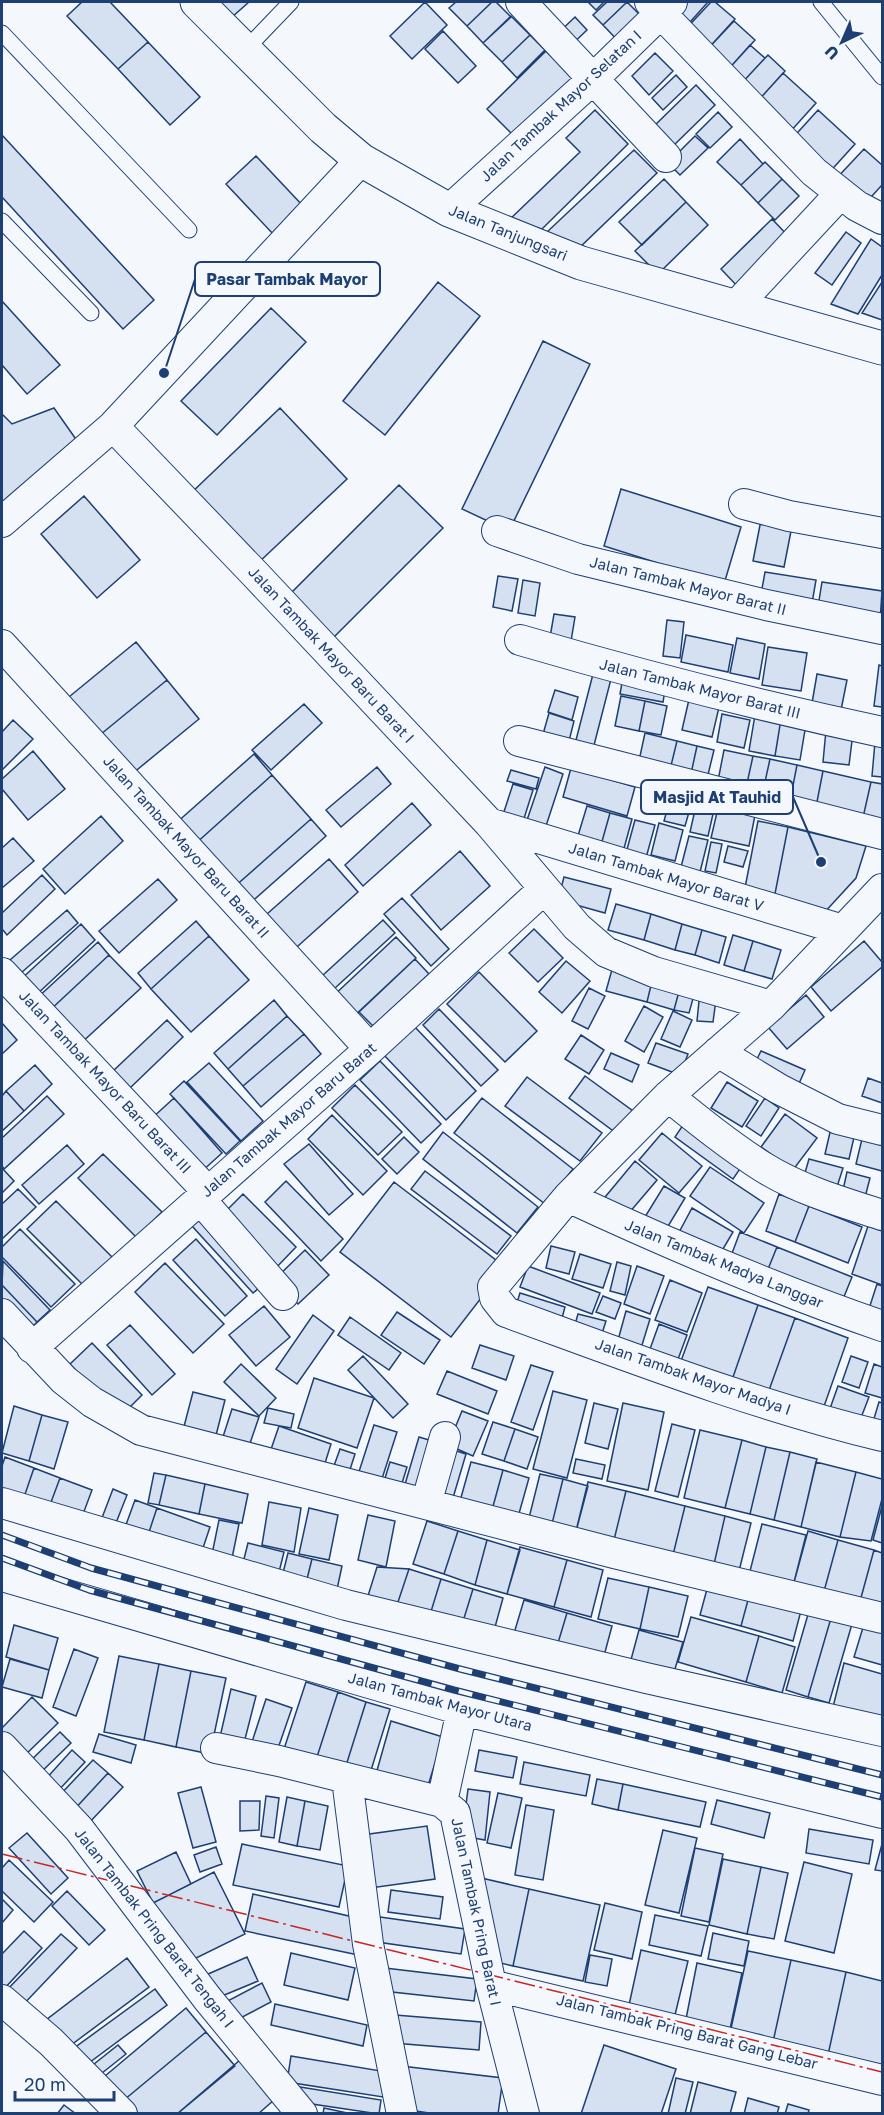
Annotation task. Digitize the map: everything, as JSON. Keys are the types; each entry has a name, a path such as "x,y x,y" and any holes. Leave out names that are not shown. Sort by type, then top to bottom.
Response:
{"main road":[{"name":"Jalan Tanjungsari","path":"197,2 323,128 361,160 449,210 581,263 882,348"}],"street":[{"path":"520,2 666,157"},
{"path":"661,5 814,172 857,206 882,219"},
{"name":"Jalan Tambak Mayor Selatan I","path":"449,210 592,80 661,5"},
{"path":"2,522 113,426 361,160"},
{"path":"735,307 840,194"},
{"name":"Jalan Tambak Mayor Baru Barat I","path":"113,426 489,823 577,927 606,952 654,972 771,1006"},
{"path":"744,504 789,516 882,533"},
{"name":"Jalan Tambak Mayor Barat II","path":"497,531 589,562 766,605 882,629"},
{"name":"Jalan Tambak Mayor Barat III","path":"520,640 616,668 882,732"},
{"name":"Jalan Tambak Mayor Baru Barat II","path":"2,645 370,1049"},
{"path":"519,741 882,834"},
{"name":"Jalan Tambak Mayor Barat V","path":"489,823 843,930"},
{"name":"Jalan Tambak Mayor Baru Barat","path":"32,1348 370,1049 544,889"},
{"path":"568,1197 668,1096 771,1006 882,889"},
{"name":"Jalan Tambak Mayor Baru Barat III","path":"2,972 204,1195 283,1295"},
{"path":"718,1052 779,1089 838,1119 882,1130"},
{"path":"668,1096 714,1133 765,1168 823,1196 882,1215"},
{"name":"Jalan Tambak Mayor Madya I","path":"568,1197 493,1287 495,1298 506,1312 666,1371 839,1425 882,1436"},
{"name":"Jalan Tambak Madya Langgar","path":"568,1197 722,1266 882,1326"},
{"path":"2,1314 64,1380 92,1402 141,1430 614,1553 882,1618"},
{"path":"426,1504 446,1437"},
{"path":"2,1503 346,1605 646,1678 882,1731"},
{"name":"Jalan Tambak Mayor Utara","path":"2,1576 462,1710 882,1813"},
{"path":"442,1802 462,1710"},
{"name":"Jalan Tambak Pring Barat Tengah I","path":"2,1747 79,1829 207,1998 302,2114"},
{"name":"Jalan Tambak Pring Barat I","path":"216,1748 279,1761 442,1802 455,1813 459,1823 491,1985 524,2114"},
{"path":"347,1779 368,1944 402,2114"},
{"name":"Jalan Tambak Pring Barat Gang Lebar","path":"491,1985 882,2080"},
{"path":"2,2000 51,2042 122,2114"}],"lane":[{"path":"244,50 291,2"},
{"path":"821,2 882,76"},
{"path":"2,33 189,230"},
{"path":"2,221 91,313"}],"building":[{"path":"82,2 110,2 148,42 118,69 67,16"},
{"path":"217,2 249,2 232,17"},
{"path":"425,2 447,25 412,59 390,36"},
{"path":"456,2 492,2 467,26 449,8"},
{"path":"492,2 496,2 511,17 483,43 467,26"},
{"path":"588,2 604,2 596,10"},
{"path":"607,2 627,2 603,25 593,15"},
{"path":"627,2 647,22 623,46 603,25"},
{"path":"680,2 708,2 682,31"},
{"path":"711,2 715,2 735,19 704,53 682,33"},
{"path":"511,16 530,35 502,62 483,43"},
{"path":"575,17 587,30 566,50 554,37"},
{"path":"734,21 755,40 725,73 704,53"},
{"path":"443,31 476,66 458,83 425,49"},
{"path":"530,35 545,50 517,78 502,62"},
{"path":"148,42 200,97 170,125 118,69"},
{"path":"750,45 765,58 739,86 725,73"},
{"path":"546,51 574,79 515,137 487,109"},
{"path":"655,53 673,71 649,95 632,76"},
{"path":"768,55 785,71 757,102 739,86"},
{"path":"783,73 816,103 790,132 757,102"},
{"path":"676,75 687,87 663,110 652,98"},
{"path":"696,85 715,105 670,149 651,129"},
{"path":"595,110 628,144 542,229 508,221 580,152 566,138"},
{"path":"818,110 855,144 826,176 789,142"},
{"path":"718,112 732,127 710,148 696,134"},
{"path":"2,135 154,300 123,329 2,197"},
{"path":"695,136 708,148 680,175 668,163"},
{"path":"740,139 763,164 741,185 717,162"},
{"path":"864,149 882,165 882,185 862,207 834,181"},
{"path":"634,150 657,173 577,250 547,232"},
{"path":"256,156 304,207 274,235 226,184"},
{"path":"765,162 782,179 758,203 741,185"},
{"path":"664,179 686,202 642,245 619,222"},
{"path":"782,179 799,196 775,220 758,203"},
{"path":"686,202 708,225 658,274 635,251"},
{"path":"772,219 792,240 741,290 721,269"},
{"path":"846,232 861,243 832,285 815,273"},
{"path":"871,239 882,247 882,275 858,314 831,304"},
{"path":"438,282 480,316 385,435 343,401"},
{"path":"882,282 882,320 862,313"},
{"path":"2,301 60,365 27,394 2,365"},
{"path":"271,308 306,342 217,435 181,401"},
{"path":"543,341 590,364 509,531 462,509"},
{"path":"54,408 80,445 2,516 2,414 12,424"},
{"path":"280,408 347,479 256,565 189,495"},
{"path":"399,485 443,528 333,638 289,595"},
{"path":"621,489 741,527 724,584 604,546"},
{"path":"84,496 140,560 97,598 41,534"},
{"path":"761,520 792,526 784,567 753,561"},
{"path":"765,572 816,580 811,609 760,600"},
{"path":"498,576 518,579 512,611 493,607"},
{"path":"523,580 540,583 535,616 518,613"},
{"path":"822,582 882,591 880,622 817,613"},
{"path":"554,614 575,617 570,647 549,643"},
{"path":"667,620 684,622 680,658 663,656"},
{"path":"686,635 733,645 728,672 681,662"},
{"path":"737,638 765,644 759,679 730,673"},
{"path":"136,642 167,680 95,739 64,701"},
{"path":"768,647 807,653 801,691 762,685"},
{"path":"879,665 882,666 882,707 874,706"},
{"path":"593,674 611,679 592,753 574,748"},
{"path":"817,674 847,680 840,715 811,709"},
{"path":"623,677 666,684 663,702 620,694"},
{"path":"167,680 199,719 127,778 95,739"},
{"path":"555,690 578,697 572,720 548,712"},
{"path":"690,695 720,703 712,737 682,730"},
{"path":"621,696 645,701 639,731 615,726"},
{"path":"645,701 667,706 661,735 639,731"},
{"path":"304,704 322,723 271,770 252,750"},
{"path":"549,713 574,721 566,753 540,745"},
{"path":"722,714 750,720 744,748 717,742"},
{"path":"755,715 781,719 775,756 749,751"},
{"path":"781,719 806,724 800,760 775,756"},
{"path":"13,720 33,739 2,770 2,732"},
{"path":"826,730 853,733 849,765 823,762"},
{"path":"645,733 677,741 668,778 637,770"},
{"path":"677,741 697,746 689,783 668,778"},
{"path":"875,742 882,743 882,777 872,776"},
{"path":"697,746 714,750 705,787 689,783"},
{"path":"724,750 753,756 744,797 716,791"},
{"path":"33,751 65,789 28,820 2,789 2,779"},
{"path":"254,754 272,775 194,845 175,824"},
{"path":"753,756 770,759 761,800 744,797"},
{"path":"770,759 797,765 789,806 761,800"},
{"path":"797,765 823,771 815,812 789,806"},
{"path":"377,767 391,784 341,827 326,810"},
{"path":"545,767 563,774 543,835 524,829"},
{"path":"571,768 635,787 627,816 563,797"},
{"path":"511,770 539,778 536,789 507,781"},
{"path":"823,771 871,782 862,822 815,812"},
{"path":"272,775 311,819 233,888 194,845"},
{"path":"871,782 882,784 882,826 862,822"},
{"path":"513,784 533,790 520,831 500,824"},
{"path":"672,792 693,798 685,826 664,821"},
{"path":"698,797 716,801 708,836 690,832"},
{"path":"412,803 431,825 363,886 345,865"},
{"path":"587,806 610,813 601,845 577,839"},
{"path":"718,808 755,815 749,846 711,838"},
{"path":"610,813 632,819 623,852 601,845"},
{"path":"101,816 123,841 65,894 43,869"},
{"path":"311,819 326,836 248,905 233,888"},
{"path":"635,820 655,825 646,858 626,853"},
{"path":"758,821 788,827 773,904 743,898"},
{"path":"659,823 683,830 675,861 651,855"},
{"path":"788,827 866,846 856,878 823,914 773,904"},
{"path":"689,836 708,840 700,872 681,867"},
{"path":"13,838 34,861 2,888 2,848"},
{"path":"711,842 722,844 716,873 705,871"},
{"path":"728,846 748,851 743,867 724,862"},
{"path":"460,851 490,886 441,930 411,895"},
{"path":"329,859 358,892 288,955 258,922"},
{"path":"42,875 55,889 7,935 2,929 2,913"},
{"path":"564,877 611,889 605,913 558,900"},
{"path":"158,879 177,900 119,953 99,931"},
{"path":"402,898 449,949 431,966 384,914"},
{"path":"616,904 651,914 644,940 608,930"},
{"path":"67,910 78,923 21,973 10,960"},
{"path":"651,914 682,924 675,950 644,940"},
{"path":"383,920 395,933 334,989 322,976"},
{"path":"196,921 209,936 151,989 138,973"},
{"path":"81,924 95,940 34,997 19,981"},
{"path":"682,924 702,930 695,955 675,950"},
{"path":"534,929 563,958 538,982 509,953"},
{"path":"702,930 726,937 719,963 695,955"},
{"path":"733,935 753,941 744,971 724,965"},
{"path":"209,936 249,980 191,1032 151,989"},
{"path":"396,937 416,958 351,1019 331,998"},
{"path":"753,941 781,950 772,979 744,971"},
{"path":"864,941 882,962 882,967 831,1011 811,987"},
{"path":"98,942 109,955 48,1012 36,999"},
{"path":"109,955 141,988 79,1045 48,1012"},
{"path":"415,959 429,974 373,1026 359,1012"},
{"path":"566,961 590,981 562,1013 539,992"},
{"path":"613,966 653,977 647,1002 606,991"},
{"path":"479,972 537,1031 505,1062 447,1004"},
{"path":"653,977 681,984 674,1010 647,1002"},
{"path":"681,984 696,988 689,1013 674,1010"},
{"path":"589,988 605,996 588,1029 572,1021"},
{"path":"700,991 717,992 713,1022 697,1021"},
{"path":"806,995 824,1017 787,1049 768,1027"},
{"path":"274,1000 287,1016 228,1069 214,1053"},
{"path":"644,1006 663,1017 644,1052 625,1041"},
{"path":"439,1009 498,1070 481,1086 423,1025"},
{"path":"673,1011 692,1020 680,1047 661,1039"},
{"path":"287,1016 304,1034 243,1086 228,1069"},
{"path":"167,1020 183,1037 130,1088 113,1071"},
{"path":"2,1023 17,1040 2,1054"},
{"path":"412,1024 476,1091 446,1120 382,1053"},
{"path":"304,1034 321,1054 261,1107 243,1086"},
{"path":"581,1035 604,1050 589,1074 565,1059"},
{"path":"656,1043 688,1054 680,1075 648,1063"},
{"path":"761,1051 805,1070 797,1088 752,1069"},
{"path":"611,1053 639,1065 632,1082 604,1069"},
{"path":"380,1061 441,1124 421,1143 360,1080"},
{"path":"209,1063 263,1121 241,1141 187,1082"},
{"path":"35,1065 52,1084 24,1111 6,1091"},
{"path":"585,1076 633,1111 616,1133 569,1098"},
{"path":"527,1077 602,1133 580,1161 505,1106"},
{"path":"868,1078 882,1083 882,1103 862,1096"},
{"path":"184,1081 240,1141 226,1154 170,1094"},
{"path":"727,1082 758,1101 742,1127 711,1108"},
{"path":"355,1085 402,1132 378,1155 332,1108"},
{"path":"6,1091 24,1111 2,1131 2,1096"},
{"path":"47,1096 64,1114 4,1169 2,1166 2,1138"},
{"path":"174,1098 222,1153 200,1173 151,1119"},
{"path":"482,1098 573,1169 545,1204 454,1133"},
{"path":"765,1098 779,1108 761,1136 746,1126"},
{"path":"785,1114 817,1138 793,1170 761,1147"},
{"path":"332,1115 387,1171 363,1195 308,1139"},
{"path":"687,1119 746,1160 733,1179 675,1137"},
{"path":"831,1128 855,1133 849,1159 825,1154"},
{"path":"443,1132 538,1207 517,1233 423,1159"},
{"path":"662,1133 702,1166 679,1193 639,1160"},
{"path":"404,1137 419,1152 397,1174 382,1159"},
{"path":"862,1139 882,1144 882,1171 856,1164"},
{"path":"309,1144 353,1194 329,1215 284,1164"},
{"path":"67,1145 84,1164 39,1204 22,1185"},
{"path":"103,1154 162,1212 136,1237 78,1178"},
{"path":"809,1159 843,1168 835,1193 802,1183"},
{"path":"635,1161 657,1180 623,1220 601,1202"},
{"path":"710,1167 764,1203 744,1233 690,1196"},
{"path":"2,1168 14,1181 2,1193"},
{"path":"425,1171 511,1236 497,1254 411,1189"},
{"path":"847,1172 870,1178 863,1205 841,1199"},
{"path":"286,1181 343,1239 321,1261 265,1202"},
{"path":"394,1182 505,1267 451,1337 340,1252"},
{"path":"664,1186 685,1198 661,1238 640,1225"},
{"path":"18,1189 36,1207 2,1239 2,1204"},
{"path":"243,1194 296,1247 272,1272 219,1218"},
{"path":"779,1194 809,1206 795,1242 766,1231"},
{"path":"56,1201 114,1259 86,1288 27,1229"},
{"path":"809,1206 862,1227 848,1263 795,1242"},
{"path":"692,1208 733,1232 716,1261 676,1238"},
{"path":"205,1214 267,1281 253,1293 192,1226"},
{"path":"868,1226 882,1231 882,1285 852,1274"},
{"path":"20,1229 75,1284 51,1307 2,1257 2,1247"},
{"path":"740,1232 777,1247 764,1279 728,1264"},
{"path":"196,1239 247,1296 225,1316 173,1260"},
{"path":"551,1246 575,1252 569,1274 546,1268"},
{"path":"777,1247 852,1277 839,1309 764,1279"},
{"path":"305,1250 329,1275 298,1304 274,1280"},
{"path":"580,1254 611,1264 603,1288 572,1279"},
{"path":"3,1261 50,1310 37,1322 2,1285"},
{"path":"617,1262 631,1266 625,1295 610,1291"},
{"path":"165,1263 224,1324 193,1353 135,1292"},
{"path":"528,1266 600,1293 592,1314 520,1287"},
{"path":"637,1266 664,1276 650,1314 624,1304"},
{"path":"670,1280 702,1293 687,1332 655,1320"},
{"path":"877,1284 882,1286 882,1323 866,1318"},
{"path":"2,1285 37,1322 25,1335 2,1311"},
{"path":"708,1287 758,1305 732,1380 681,1361"},
{"path":"520,1293 565,1307 559,1329 513,1315"},
{"path":"603,1296 621,1303 615,1319 596,1312"},
{"path":"758,1305 795,1318 768,1393 732,1380"},
{"path":"264,1306 290,1337 256,1366 229,1335"},
{"path":"626,1311 650,1319 638,1358 615,1351"},
{"path":"397,1312 440,1340 424,1364 381,1335"},
{"path":"578,1314 606,1321 599,1343 572,1335"},
{"path":"313,1315 334,1331 297,1384 276,1369"},
{"path":"350,1317 401,1353 389,1370 338,1335"},
{"path":"795,1318 848,1338 822,1412 768,1393"},
{"path":"659,1324 687,1335 674,1370 646,1360"},
{"path":"130,1325 175,1374 152,1395 107,1345"},
{"path":"92,1343 142,1395 120,1417 70,1364"},
{"path":"480,1345 514,1356 506,1380 472,1368"},
{"path":"363,1356 408,1404 393,1418 348,1370"},
{"path":"851,1356 868,1362 859,1388 842,1382"},
{"path":"241,1364 276,1398 259,1416 224,1382"},
{"path":"874,1364 882,1367 882,1398 865,1393"},
{"path":"531,1365 553,1372 533,1430 511,1422"},
{"path":"447,1371 497,1391 488,1414 437,1394"},
{"path":"314,1378 374,1398 357,1448 298,1428"},
{"path":"838,1386 869,1397 857,1428 827,1417"},
{"path":"553,1391 587,1400 567,1478 533,1469"},
{"path":"193,1392 225,1400 213,1447 181,1438"},
{"path":"879,1402 882,1403 882,1435 870,1432"},
{"path":"594,1403 618,1409 608,1449 585,1443"},
{"path":"623,1403 664,1412 648,1490 607,1481"},
{"path":"14,1406 42,1415 29,1461 2,1453"},
{"path":"268,1408 294,1414 291,1428 264,1423"},
{"path":"232,1409 259,1417 246,1455 220,1446"},
{"path":"462,1411 488,1421 473,1456 448,1445"},
{"path":"42,1415 68,1422 54,1469 29,1461"},
{"path":"493,1422 515,1429 504,1461 482,1454"},
{"path":"672,1424 695,1430 678,1497 655,1491"},
{"path":"374,1425 397,1432 379,1488 356,1481"},
{"path":"279,1426 331,1444 321,1476 268,1458"},
{"path":"515,1429 538,1437 527,1469 504,1461"},
{"path":"700,1430 742,1440 725,1508 684,1498"},
{"path":"419,1437 439,1443 423,1498 403,1491"},
{"path":"742,1440 766,1447 750,1514 725,1508"},
{"path":"766,1447 790,1452 774,1520 750,1514"},
{"path":"340,1449 355,1454 346,1482 330,1477"},
{"path":"450,1449 466,1454 450,1508 434,1504"},
{"path":"790,1452 817,1459 801,1527 774,1520"},
{"path":"5,1457 34,1468 22,1503 2,1495 2,1466"},
{"path":"576,1459 605,1465 602,1479 573,1473"},
{"path":"390,1462 407,1467 399,1493 382,1488"},
{"path":"471,1462 503,1470 492,1510 460,1501"},
{"path":"816,1462 856,1472 840,1537 801,1527"},
{"path":"34,1468 60,1478 47,1513 22,1503"},
{"path":"503,1470 529,1478 518,1517 492,1510"},
{"path":"856,1472 882,1479 882,1499 871,1541 840,1537"},
{"path":"154,1473 166,1475 159,1505 148,1503"},
{"path":"540,1474 563,1479 550,1532 527,1526"},
{"path":"166,1475 205,1484 199,1514 159,1505"},
{"path":"60,1478 92,1490 79,1525 47,1513"},
{"path":"563,1479 588,1486 574,1539 550,1532"},
{"path":"588,1482 626,1491 612,1548 574,1539"},
{"path":"205,1484 248,1494 242,1523 199,1514"},
{"path":"113,1489 127,1495 114,1528 100,1523"},
{"path":"626,1491 685,1506 671,1563 612,1548"},
{"path":"135,1500 157,1508 146,1541 123,1533"},
{"path":"269,1502 301,1508 294,1552 262,1545"},
{"path":"685,1506 725,1516 712,1573 671,1563"},
{"path":"882,1506 882,1543 873,1540"},
{"path":"157,1508 210,1527 199,1560 146,1541"},
{"path":"309,1508 338,1515 329,1560 299,1554"},
{"path":"368,1515 395,1521 386,1567 358,1560"},
{"path":"725,1516 751,1523 737,1579 712,1573"},
{"path":"219,1520 239,1524 230,1568 210,1564"},
{"path":"427,1521 458,1531 444,1574 413,1564"},
{"path":"762,1524 806,1535 793,1586 749,1575"},
{"path":"458,1531 487,1540 475,1585 444,1574"},
{"path":"808,1531 838,1540 823,1595 793,1586"},
{"path":"487,1540 520,1550 507,1594 475,1585"},
{"path":"838,1540 874,1550 859,1605 823,1595"},
{"path":"248,1543 284,1552 277,1580 241,1571"},
{"path":"520,1547 567,1560 554,1607 507,1594"},
{"path":"874,1550 882,1553 882,1612 859,1605"},
{"path":"288,1553 312,1559 305,1587 281,1581"},
{"path":"312,1559 342,1566 336,1594 305,1587"},
{"path":"567,1560 603,1570 591,1617 554,1607"},
{"path":"377,1567 409,1569 396,1608 367,1599"},
{"path":"409,1569 441,1579 429,1618 396,1608"},
{"path":"608,1578 649,1587 640,1629 598,1619"},
{"path":"710,1578 751,1589 741,1626 700,1615"},
{"path":"441,1579 473,1589 461,1628 429,1618"},
{"path":"649,1587 688,1596 678,1637 640,1629"},
{"path":"473,1589 503,1598 492,1638 461,1628"},
{"path":"751,1589 803,1603 793,1641 741,1626"},
{"path":"524,1600 567,1613 555,1653 512,1640"},
{"path":"809,1611 831,1618 808,1697 786,1690"},
{"path":"567,1613 612,1626 601,1667 555,1653"},
{"path":"691,1617 759,1636 746,1682 678,1662"},
{"path":"831,1618 852,1624 829,1703 808,1697"},
{"path":"865,1621 882,1626 882,1665 854,1657"},
{"path":"14,1625 58,1638 49,1670 6,1657"},
{"path":"639,1630 683,1642 672,1679 629,1667"},
{"path":"759,1636 795,1647 782,1693 746,1682"},
{"path":"74,1649 98,1658 76,1716 53,1707"},
{"path":"119,1656 159,1664 144,1740 104,1732"},
{"path":"10,1659 49,1670 42,1698 2,1687"},
{"path":"844,1663 882,1674 882,1720 833,1707"},
{"path":"159,1664 191,1671 176,1747 144,1740"},
{"path":"191,1671 226,1678 210,1754 176,1747"},
{"path":"306,1682 338,1692 315,1763 283,1752"},
{"path":"231,1689 256,1696 244,1743 220,1737"},
{"path":"338,1692 366,1702 344,1772 315,1763"},
{"path":"32,1697 58,1723 18,1762 2,1746 2,1728"},
{"path":"266,1699 292,1708 275,1757 250,1748"},
{"path":"366,1702 390,1709 368,1780 344,1772"},
{"path":"391,1721 443,1737 427,1789 376,1774"},
{"path":"60,1732 71,1743 35,1778 24,1767"},
{"path":"99,1734 136,1745 131,1763 93,1752"},
{"path":"72,1750 85,1762 57,1792 44,1781"},
{"path":"479,1750 517,1757 513,1778 475,1771"},
{"path":"93,1760 108,1773 72,1812 57,1798"},
{"path":"524,1762 590,1775 586,1796 520,1784"},
{"path":"108,1773 123,1787 87,1825 72,1812"},
{"path":"597,1779 623,1784 618,1810 592,1804"},
{"path":"623,1784 706,1802 700,1827 618,1810"},
{"path":"201,1787 216,1842 193,1848 178,1793"},
{"path":"468,1789 490,1792 485,1840 462,1836"},
{"path":"498,1793 522,1798 511,1848 487,1843"},
{"path":"266,1796 279,1798 274,1838 261,1836"},
{"path":"287,1797 305,1801 297,1846 279,1842"},
{"path":"717,1800 770,1813 764,1838 711,1824"},
{"path":"240,1801 260,1801 259,1830 240,1831"},
{"path":"305,1801 328,1806 320,1850 297,1846"},
{"path":"526,1805 554,1810 543,1880 515,1875"},
{"path":"427,1826 435,1879 363,1889 355,1836"},
{"path":"809,1829 873,1840 869,1864 806,1853"},
{"path":"663,1830 697,1838 679,1913 645,1905"},
{"path":"27,1833 68,1878 51,1894 9,1848"},
{"path":"242,1844 348,1866 339,1907 233,1885"},
{"path":"882,1844 882,1871 875,1870"},
{"path":"216,1847 222,1864 200,1872 194,1855"},
{"path":"695,1848 723,1854 709,1922 681,1916"},
{"path":"176,1852 191,1884 153,1903 137,1871"},
{"path":"723,1859 761,1867 747,1934 709,1925"},
{"path":"9,1860 53,1902 34,1922 2,1891 2,1868"},
{"path":"804,1862 852,1874 834,1953 785,1941"},
{"path":"761,1867 788,1873 774,1939 747,1934"},
{"path":"214,1872 245,1934 184,1964 153,1903"},
{"path":"477,1877 529,1889 513,1966 492,1961"},
{"path":"529,1889 600,1905 583,1981 513,1966"},
{"path":"391,1890 443,1897 440,1919 388,1912"},
{"path":"67,1891 105,1930 89,1945 52,1906"},
{"path":"253,1894 353,1917 363,1956 245,1931"},
{"path":"2,1899 13,1910 2,1923"},
{"path":"605,1903 642,1912 632,1959 594,1950"},
{"path":"655,1915 708,1926 701,1956 649,1945"},
{"path":"380,1917 465,1929 461,1954 377,1942"},
{"path":"24,1931 42,1948 2,1991 2,1954"},
{"path":"713,1933 749,1941 744,1966 708,1959"},
{"path":"61,1934 77,1948 20,2008 4,1993"},
{"path":"641,1950 688,1961 675,2015 629,2005"},
{"path":"748,1951 791,1960 773,2042 730,2033"},
{"path":"291,1953 355,1968 348,2000 284,1985"},
{"path":"590,1955 612,1959 607,1986 585,1982"},
{"path":"247,1957 258,1981 210,2001 199,1978"},
{"path":"127,1958 149,1987 67,2048 46,2020"},
{"path":"791,1960 846,1972 828,2055 773,2042"},
{"path":"697,1963 742,1973 730,2029 686,2019"},
{"path":"385,1968 477,1979 474,2001 383,1991"},
{"path":"846,1972 882,1981 882,2067 828,2055"},
{"path":"262,1983 271,2002 229,2024 220,2005"},
{"path":"155,1989 167,2005 82,2068 70,2051"},
{"path":"275,2004 367,2025 363,2046 271,2025"},
{"path":"186,2008 206,2032 124,2100 105,2076"},
{"path":"395,2015 481,2022 479,2050 393,2043"},
{"path":"206,2032 235,2066 177,2114 136,2114 124,2100"},
{"path":"118,2045 126,2054 92,2081 84,2072"},
{"path":"604,2045 676,2069 661,2114 581,2114"},
{"path":"291,2056 387,2072 383,2097 287,2082"},
{"path":"240,2060 274,2100 258,2114 177,2114"},
{"path":"401,2066 503,2078 498,2114 436,2114 409,2110"},
{"path":"676,2078 693,2082 685,2114 668,2114"},
{"path":"698,2082 736,2092 730,2114 690,2114"},
{"path":"294,2086 381,2100 379,2114 292,2101"},
{"path":"748,2098 779,2107 777,2114 744,2114"},
{"path":"788,2104 809,2110 808,2114 785,2114"},
{"path":"64,2105 76,2114 57,2114"},
{"path":"324,2108 352,2114 323,2114"}],"railway":[{"path":"2,1535 91,1568 460,1669 882,1775"},
{"path":"2,1558 89,1590 454,1690 882,1797"}],"power":[{"path":"2,1854 882,2072"}],"place":[{"name":"Pasar Tambak Mayor","path":"164,373"},
{"name":"Masjid At Tauhid","path":"821,862"}]}
